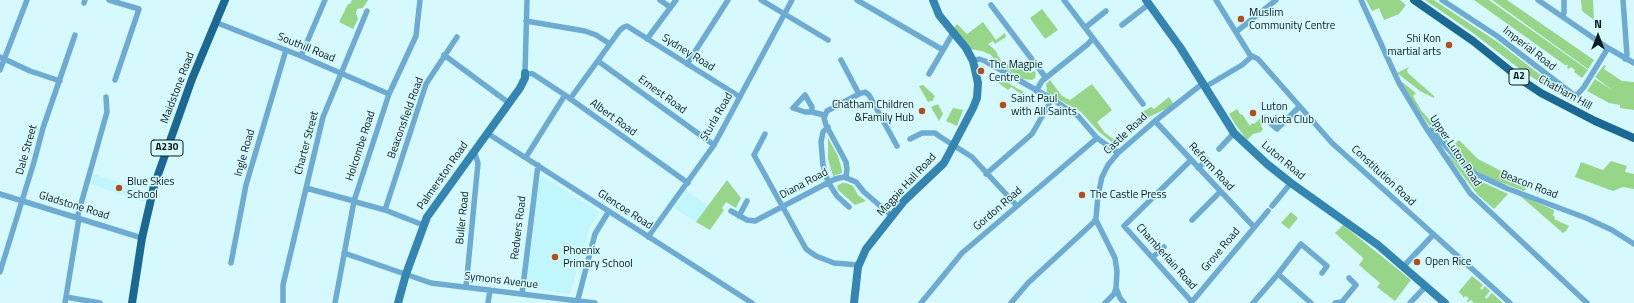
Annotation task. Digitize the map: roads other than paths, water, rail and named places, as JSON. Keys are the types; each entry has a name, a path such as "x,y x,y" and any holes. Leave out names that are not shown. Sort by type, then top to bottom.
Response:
{"main road":[{"name":"Maidstone Road","path":"132,303 142,238 158,173 192,79 224,0"},
{"name":"Chatham Hill","path":"1414,0 1473,41 1523,81 1541,93 1595,121 1634,138"}],"street":[{"path":"0,70 2,58 27,0"},
{"path":"109,0 140,9 115,80"},
{"path":"301,56 325,0"},
{"name":"Holcombe Road","path":"335,303 355,202 389,94 416,36 420,0"},
{"path":"525,73 527,0"},
{"path":"660,0 670,7"},
{"path":"647,39 676,0"},
{"path":"687,64 728,0"},
{"path":"761,0 828,40"},
{"name":"Sturla Road","path":"648,237 714,145 792,0"},
{"path":"857,0 943,50"},
{"name":"Magpie Hall Road","path":"854,303 859,265 869,244 912,193 944,163 974,107 977,96 977,74 973,61 966,48 939,16 933,0"},
{"path":"1064,0 1143,104"},
{"name":"Constitution Road","path":"1216,0 1250,55 1258,59 1332,143 1510,303"},
{"path":"1236,32 1276,0"},
{"name":"Upper Luton Road","path":"1361,0 1379,43 1399,83 1428,131 1470,193 1587,303"},
{"name":"Imperial Road","path":"1442,0 1496,36 1574,95 1578,95 1584,87 1608,48"},
{"path":"1538,0 1608,48 1634,63"},
{"path":"1563,16 1564,0"},
{"path":"1623,0 1627,55 1625,59"},
{"path":"1122,25 1148,2"},
{"name":"Luton Road","path":"1148,2 1180,47 1234,133 1291,184 1356,228 1445,303"},
{"path":"991,5 1046,78"},
{"name":"Charter Street","path":"282,303 283,285 323,117 367,11"},
{"path":"1086,27 1106,11"},
{"path":"526,21 585,31 596,35 610,44 570,99"},
{"name":"Southill Road","path":"215,22 301,56 389,94"},
{"name":"Sydney Road","path":"610,44 624,27 627,26 740,97"},
{"path":"929,74 953,33"},
{"name":"Dale Street","path":"0,272 43,128 75,35"},
{"name":"Beaconsfield Road","path":"384,210 426,84 456,37"},
{"path":"1036,90 1040,82 1093,38"},
{"name":"Ingle Road","path":"231,263 246,185 286,50"},
{"path":"444,55 509,103"},
{"name":"Castle Road","path":"1096,220 1098,195 1102,177 1108,165 1118,152 1155,121 1204,85 1242,65 1250,58 1250,55"},
{"path":"2,58 30,71 60,81"},
{"path":"973,61 979,59 984,61 1052,99 1078,116 1097,138 1118,152"},
{"path":"841,60 859,94"},
{"name":"Ernest Road","path":"598,61 714,145"},
{"name":"Albert Road","path":"525,73 531,73 565,95 688,183"},
{"name":"Palmerston Road","path":"398,303 406,274 423,225 433,207 522,84 525,73"},
{"path":"846,177 846,162 824,121 824,115 827,111 865,92 869,95 897,146"},
{"path":"526,157 565,95"},
{"path":"100,303 66,300 78,218 107,111 106,97"},
{"path":"986,174 1032,134 1052,99"},
{"path":"1269,122 1277,129 1299,107"},
{"path":"812,112 824,115"},
{"name":"Reform Road","path":"1155,121 1220,192 1254,226"},
{"path":"828,127 823,133 820,147 822,165 828,182 837,196 849,207"},
{"name":"Beacon Road","path":"1428,131 1432,131 1460,162 1478,175 1506,188 1591,220 1617,233 1634,244"},
{"name":"Glencoe Road","path":"487,133 752,303"},
{"path":"910,140 922,133 935,133 972,157 1017,206"},
{"path":"1219,149 1234,133"},
{"path":"765,134 754,155 806,249 827,261 859,265"},
{"name":"Gordon Road","path":"921,303 962,253 1097,138"},
{"name":"Buller Road","path":"466,287 478,163 474,151"},
{"name":"Chamberlain Road","path":"1191,160 1124,226 1153,257 1191,302"},
{"path":"1198,168 1207,160"},
{"name":"Redvers Road","path":"522,294 538,166"},
{"name":"Diana Road","path":"730,211 747,220 755,221 828,182 840,177 846,177 856,182 864,192 892,216"},
{"name":"Grove Road","path":"1191,302 1291,184"},
{"path":"306,188 384,210 423,225"},
{"path":"1192,220 1220,192"},
{"name":"Gladstone Road","path":"0,194 142,238"},
{"path":"739,216 747,201"},
{"path":"577,302 596,233 609,211"},
{"path":"1010,303 1028,283 1096,220 1115,258 1117,272 1114,294 1105,303"},
{"path":"1403,267 1433,235"},
{"path":"1253,303 1301,244 1327,266 1322,273"},
{"path":"1153,257 1164,247"},
{"name":"Symons Avenue","path":"344,253 431,283 594,303"},
{"path":"1278,274 1311,303"},
{"path":"1335,303 1342,302 1356,285 1349,278"},
{"path":"1410,303 1426,286"},
{"path":"1116,288 1124,303"},
{"path":"488,303 490,290"}],"place":[{"name":"Muslim Community Centre","path":"1241,19"},
{"name":"Shi Kon martial arts","path":"1449,45"},
{"name":"The Magpie Centre","path":"981,71"},
{"name":"Saint Paul with All Saints","path":"1003,105"},
{"name":"Chatham Children &Family Hub","path":"922,111"},
{"name":"Luton Invicta Club","path":"1253,113"},
{"name":"Blue Skies School","path":"119,188"},
{"name":"The Castle Press","path":"1082,195"},
{"name":"Phoenix Primary School","path":"555,257"},
{"name":"Open Rice","path":"1417,262"}]}
